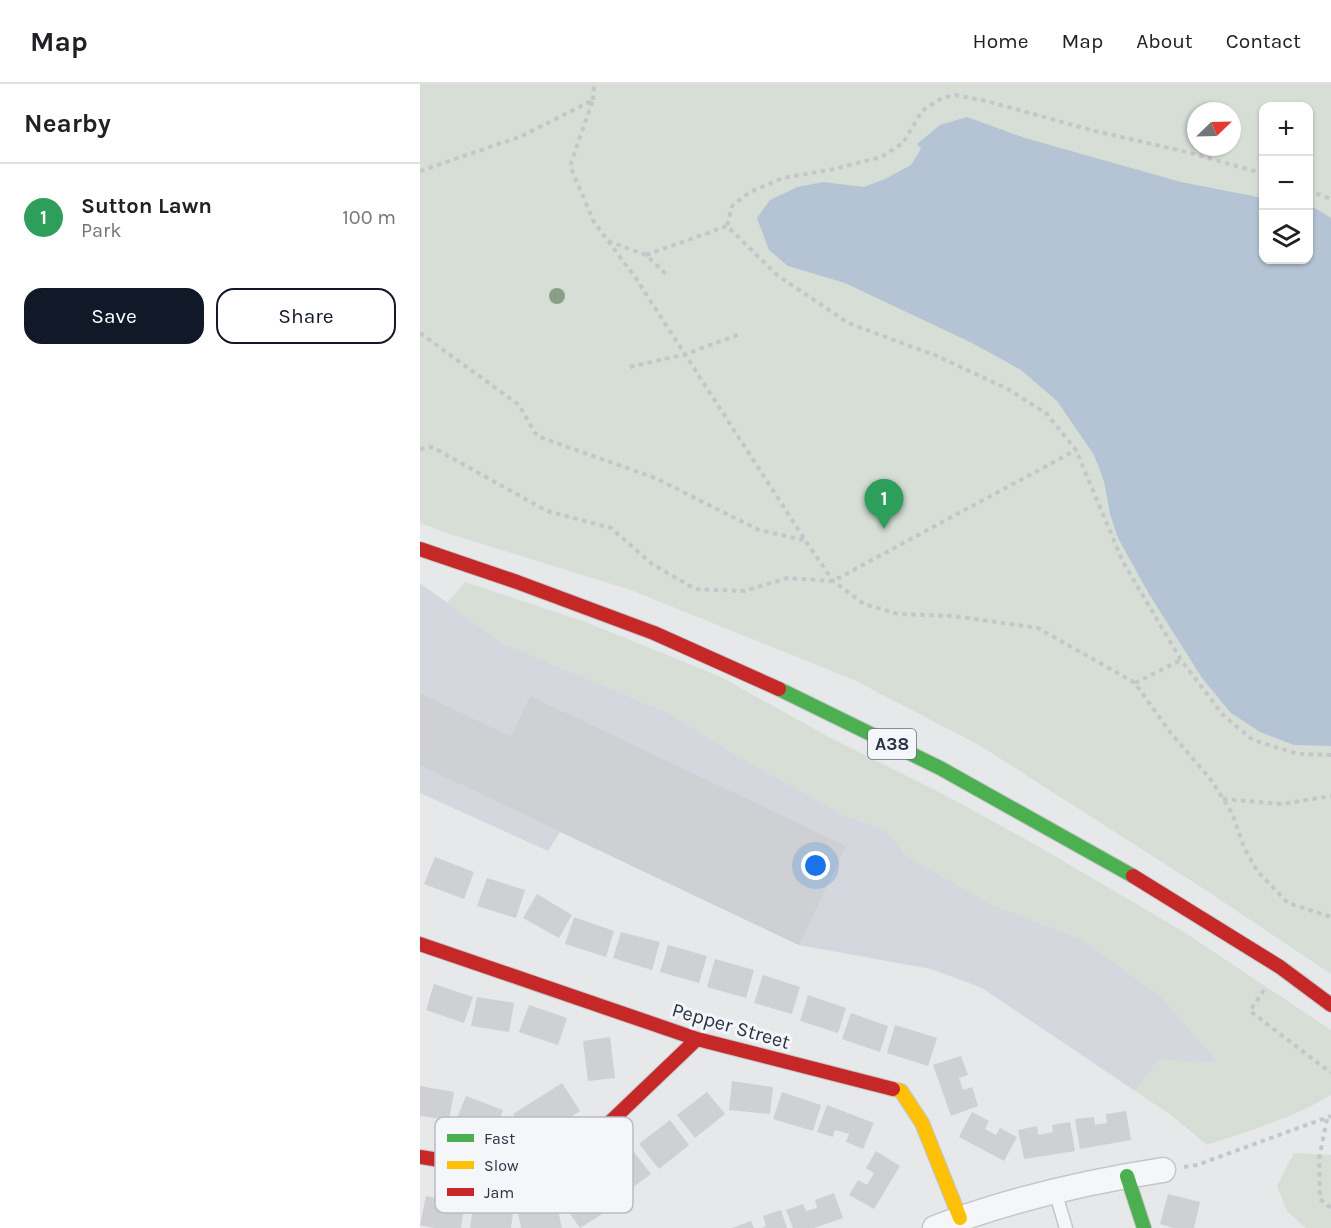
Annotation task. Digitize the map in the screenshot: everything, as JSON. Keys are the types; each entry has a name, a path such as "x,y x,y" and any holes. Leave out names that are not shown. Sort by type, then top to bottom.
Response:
{"main road":[{"name":"A38","path":"420,549 654,633 785,692 940,768 1112,863 1280,966 1331,1005"},
{"name":"Pepper Street","path":"420,944 697,1039 901,1091 922,1123 963,1223"},
{"path":"615,1117 697,1039"},
{"path":"420,1156 435,1159"},
{"path":"1127,1176 1144,1228"}],"street":[{"path":"935,1228 963,1223 1055,1191 1163,1170"}],"lane":[{"path":"1055,1191 1066,1228"}],"path":[{"path":"594,84 593,100 570,166 594,222 637,280 833,581 864,604 898,614 953,616 1038,628 1135,683 1170,732 1212,781 1232,813 1244,848 1257,871 1288,903 1331,917"},
{"path":"727,226 732,206 750,192 783,178 834,169 881,156 903,143 922,111 942,98 955,95 1191,153 1259,173"},
{"path":"420,171 522,136 593,100"},
{"path":"1313,192 1331,199"},
{"path":"646,255 727,226"},
{"path":"727,226 777,275 848,323 937,356 1008,389 1047,414 1076,450 1123,562 1181,660 1224,716 1253,741 1299,754 1331,755"},
{"path":"608,240 646,255 668,276"},
{"path":"420,333 519,405 537,436 655,478 759,530 805,540"},
{"path":"630,367 686,354 740,334"},
{"path":"420,449 432,447 547,511 611,528 652,564 695,589 744,591 787,578 833,581 1076,450"},
{"path":"1135,683 1181,660"},
{"path":"1223,799 1282,804 1331,796"},
{"path":"1256,1001 1250,1011 1331,1073"},
{"path":"1163,1170 1197,1165 1329,1117"},
{"path":"1329,1117 1319,1159 1320,1199 1331,1208"}],"shaded area":[{"path":"420,84 1331,84 1331,974 1204,889 979,745 854,680 631,590 420,523"},
{"path":"465,582 588,623 721,677 827,736 945,795 1034,844 1184,932 1331,1030 1331,1095 1286,1117 1207,1145 1171,1115 1135,1091 1159,1060 1218,1062 1162,997 1083,940 989,903 907,856 886,830 844,815 731,752 671,714 502,643 447,603"},
{"path":"420,583 502,643 671,714 731,752 844,815 886,830 907,856 989,903 1083,940 1162,997 1219,1063 1159,1060 1135,1091 982,988 931,969 799,945 560,832 548,851 420,793"},
{"path":"1294,1153 1331,1155 1331,1228 1306,1228 1287,1211 1277,1186"}],"water":[{"path":"967,117 1025,138 1181,182 1259,197 1259,264 1313,264 1313,207 1331,218 1331,746 1294,745 1260,732 1231,713 1202,678 1149,594 1118,538 1110,514 1104,481 1094,455 1057,401 1021,370 972,343 845,283 788,266 769,250 757,218 770,200 797,187 823,182 864,187 885,179 911,165 921,149 917,144 940,125"}],"building":[{"path":"420,693 511,737 530,696 846,846 799,945 420,765"},
{"path":"435,857 474,872 464,899 424,884"},
{"path":"487,878 525,890 516,918 477,906"},
{"path":"537,894 572,915 559,938 523,918"},
{"path":"574,917 614,931 606,957 565,944"},
{"path":"621,932 660,942 652,970 613,958"},
{"path":"668,945 707,956 699,983 660,972"},
{"path":"715,959 754,970 746,998 707,987"},
{"path":"763,975 800,987 792,1014 754,1003"},
{"path":"434,984 473,997 464,1023 426,1010"},
{"path":"808,995 846,1008 838,1033 800,1021"},
{"path":"477,997 514,1003 509,1032 471,1026"},
{"path":"529,1005 567,1018 558,1045 519,1032"},
{"path":"851,1013 888,1026 880,1052 842,1039"},
{"path":"895,1025 937,1038 928,1066 887,1053"},
{"path":"610,1037 615,1078 588,1081 583,1041"},
{"path":"961,1056 968,1075 959,1078 963,1090 972,1087 978,1106 951,1116 933,1065"},
{"path":"732,1081 773,1087 770,1114 729,1110"},
{"path":"562,1083 580,1111 571,1117 515,1117 513,1114"},
{"path":"420,1086 454,1092 450,1117 420,1116"},
{"path":"707,1092 725,1114 695,1138 677,1115"},
{"path":"782,1092 821,1105 813,1131 773,1119"},
{"path":"466,1096 503,1110 500,1117 457,1117"},
{"path":"827,1105 874,1123 863,1149 846,1142 849,1134 835,1130 833,1137 817,1132"},
{"path":"1126,1111 1131,1140 1080,1149 1075,1119 1094,1117 1095,1125 1107,1123 1106,1114"},
{"path":"972,1112 989,1121 985,1129 996,1135 1000,1128 1017,1137 1004,1161 959,1137"},
{"path":"670,1120 689,1145 659,1169 639,1144"},
{"path":"1070,1122 1075,1151 1024,1159 1018,1130 1037,1126 1038,1135 1053,1132 1052,1125"},
{"path":"633,1151 651,1174 633,1188"},
{"path":"876,1151 900,1166 874,1209 849,1195 858,1180 867,1185 874,1173 866,1168"},
{"path":"834,1193 843,1218 814,1228 793,1228 786,1210 803,1204 806,1211 817,1208 815,1200"},
{"path":"1168,1194 1200,1202 1194,1228 1173,1228 1160,1224"},
{"path":"426,1196 435,1198 435,1213 464,1213 461,1228 434,1228 420,1225"},
{"path":"781,1210 787,1228 762,1228 766,1226 763,1216"},
{"path":"472,1213 513,1213 511,1228 470,1228"},
{"path":"518,1213 559,1213 562,1228 521,1228"},
{"path":"569,1213 604,1213 580,1228"},
{"path":"751,1221 754,1228 732,1228"}],"traffic: fast":[{"path":"779,689 940,768 1133,876"},
{"path":"1127,1176 1144,1228"}],"traffic: slow":[{"path":"893,1089 901,1091 922,1123 960,1218"}],"traffic: jam":[{"path":"420,549 654,633 779,689"},
{"path":"1133,876 1280,967 1331,1005"},
{"path":"420,944 697,1039 893,1089"},
{"path":"615,1117 697,1039"},
{"path":"420,1157 435,1159"}],"place":[{"name":"Sutton Lawn","path":"884,529"}]}
